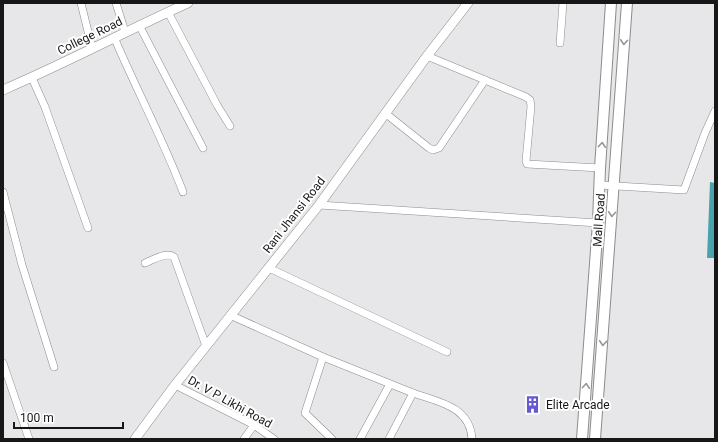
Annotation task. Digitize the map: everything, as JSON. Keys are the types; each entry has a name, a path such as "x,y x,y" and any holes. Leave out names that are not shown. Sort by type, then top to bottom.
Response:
{"main road":[{"name":"Mall Road","path":"582,439 598,223 600,168 611,3"},
{"name":"Mall Road","path":"595,439 627,3"}],"street":[{"path":"81,3 92,48"},
{"path":"116,3 125,32"},
{"name":"College Road","path":"3,90 32,78 114,37 188,3"},
{"name":"Rani Jhansi Road","path":"135,439 230,315 319,205 427,56 468,3"},
{"path":"560,43 563,3"},
{"path":"168,12 217,105 230,126"},
{"path":"139,25 203,148"},
{"path":"114,37 172,163 183,192"},
{"path":"427,56 530,100 531,106 526,161 527,164 600,168"},
{"path":"32,78 45,107 88,228"},
{"path":"385,113 429,148 436,149 439,148 485,80"},
{"path":"600,185 684,190 705,133 715,111"},
{"path":"3,192 22,265 54,367"},
{"path":"319,205 598,223"},
{"path":"145,263 167,254 171,254 174,257 206,346"},
{"path":"269,268 447,352"},
{"path":"230,315 323,357 453,408 466,418 470,427 472,439"},
{"path":"323,357 305,413 332,439"},
{"path":"3,363 29,439"},
{"path":"360,439 390,384"},
{"name":"Dr. V P Likhi Road","path":"175,385 254,425 274,439"},
{"path":"389,439 413,393"},
{"path":"244,439 254,425"}],"water":[{"path":"710,182 715,183 715,258 707,258"}],"place":[{"name":"Elite Arcade","path":"533,405"}]}
